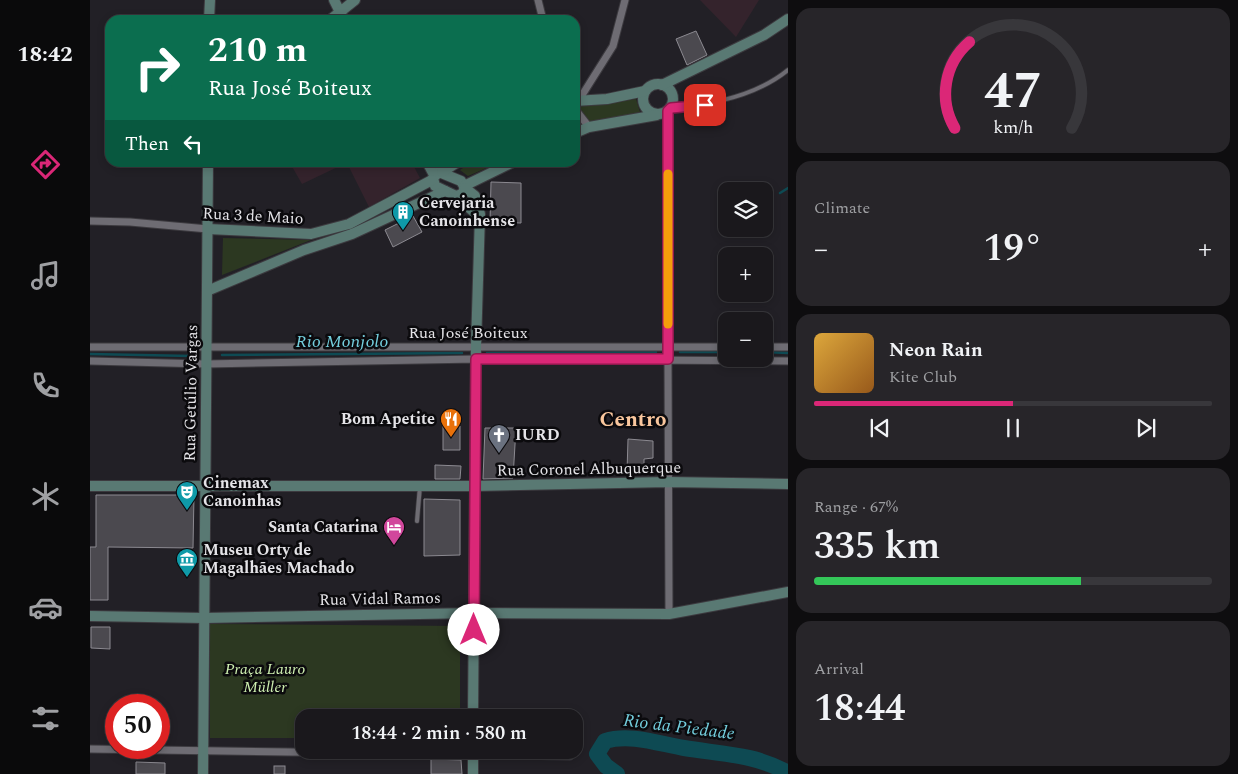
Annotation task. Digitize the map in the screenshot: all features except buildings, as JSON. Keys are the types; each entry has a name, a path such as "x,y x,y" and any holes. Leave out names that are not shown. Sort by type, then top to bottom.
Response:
{"street":[{"path":"209,15 210,0"},
{"path":"334,0 342,15"},
{"path":"343,15 355,0"},
{"path":"538,0 542,15"},
{"path":"580,98 613,46 625,0"},
{"path":"662,85 764,35 788,19"},
{"path":"580,103 645,91 656,84 667,87 673,97 669,109 669,614"},
{"path":"645,91 643,97 646,109 657,114"},
{"path":"580,131 590,127 657,114 669,109"},
{"path":"580,111 590,127"},
{"name":"Rua Getúlio Vargas","path":"203,774 208,167"},
{"path":"430,167 436,176 435,186 456,196 474,212 478,226"},
{"name":"Rua 3 de Maio","path":"90,221 311,234 349,224 399,198 450,167"},
{"path":"456,196 462,194 465,187 503,167"},
{"path":"436,176 461,181 476,196 480,206 476,346 474,709"},
{"name":"Rua 3 de Maio","path":"207,290 352,234 445,191"},
{"path":"399,198 406,210"},
{"path":"311,234 312,248"},
{"name":"Rua José Boiteux","path":"90,347 718,347"},
{"path":"773,347 788,347"},
{"name":"Rua José Boiteux","path":"90,361 206,364 476,359 788,361"},
{"name":"Rua Coronel Albuquerque","path":"90,486 475,486 668,482 788,484"},
{"name":"Rua Vidal Ramos","path":"90,616 204,618 474,612 669,614 788,592"},
{"path":"90,749 295,751"},
{"path":"473,759 473,774"}],"lane":[{"path":"669,109 705,105 749,91 777,80 788,70"},
{"path":"417,521 420,486"}],"shaded area":[{"path":"700,0 759,0 736,37"},
{"path":"292,167 338,167 302,184"},
{"path":"349,167 414,167 420,178 369,207"}],"green space":[{"path":"636,99 640,112 580,128 580,106"},
{"path":"464,167 489,167 468,176 460,170"},
{"path":"223,238 311,240 222,275"},
{"name":"Praça Lauro Müller","path":"210,624 460,626 460,709 295,709 295,738 210,738"}],"waterway":[{"path":"780,193 788,188"},
{"name":"Rio Monjolo","path":"487,353 656,352"},
{"name":"Rio Monjolo","path":"680,352 718,352"},
{"name":"Rio Monjolo","path":"773,352 788,353"},
{"name":"Rio Monjolo","path":"222,355 462,353"},
{"name":"Rio Monjolo","path":"90,354 192,356"},
{"name":"Rio da Piedade","path":"617,774 606,766 597,754 605,741 625,738 751,758 788,773"}],"slow traffic":[{"path":"668,174 668,324"}],"place":[{"name":"Cervejaria Canoinhense","path":"403,231"},
{"name":"Bom Apetite","path":"451,438"},
{"name":"IURD","path":"499,454"},
{"name":"Cinemax Canoinhas","path":"187,511"},
{"name":"Santa Catarina","path":"394,546"},
{"name":"Museu Orty de Magalhães Machado","path":"187,578"}],"district":[{"name":"Centro","path":"633,420"}],"route":[{"path":"474,630 476,359 668,359 668,111 671,108 705,105"}]}
